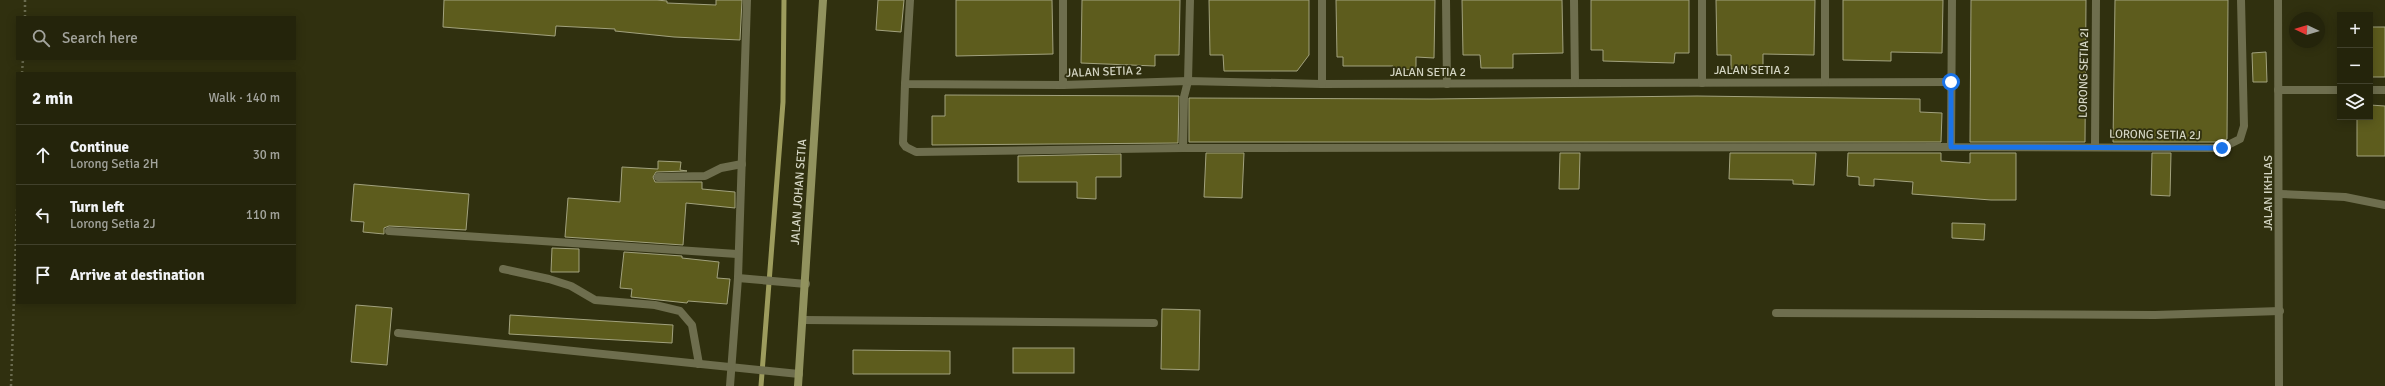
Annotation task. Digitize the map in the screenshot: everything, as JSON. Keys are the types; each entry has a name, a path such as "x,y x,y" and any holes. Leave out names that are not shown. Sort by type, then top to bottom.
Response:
{"main road":[{"name":"JALAN JOHAN SETIA","path":"798,386 804,320 823,0"}],"street":[{"path":"730,386 733,368 738,278 737,254 742,164 747,0"},
{"path":"905,84 910,0"},
{"path":"1063,0 1063,85"},
{"path":"1183,148 1184,97 1188,81 1190,0"},
{"path":"1322,0 1322,84"},
{"path":"1446,0 1447,84"},
{"path":"1574,0 1575,83"},
{"path":"1702,0 1702,83"},
{"path":"1825,82 1826,0"},
{"path":"1951,147 1952,0"},
{"name":"LORONG SETIA 2I","path":"2095,146 2096,0"},
{"name":"LORONG SETIA 2J","path":"905,84 903,138 906,147 911,150 2095,146 2222,148 2240,139 2244,117 2240,0"},
{"name":"JALAN IKHLAS","path":"2278,0 2280,194 2279,386"},
{"name":"JALAN SETIA 2","path":"905,84 1063,85 1188,81 1322,84 1951,82"},
{"path":"2278,90 2337,90"},
{"path":"2373,90 2385,90"},
{"path":"658,177 706,176 720,168 742,164"},
{"path":"2280,194 2345,197 2385,205"},
{"path":"389,231 737,254"},
{"path":"503,269 549,279 571,286 595,300 656,305 680,311 692,325 700,364"},
{"path":"738,278 806,284"},
{"path":"1776,313 2155,315 2280,311"},
{"path":"804,320 1154,323"},
{"path":"398,333 799,374"}],"path":[{"path":"25,0 25,16"},
{"path":"22,72 23,60"},
{"path":"11,386 16,238"}],"building":[{"path":"444,0 657,0 667,1 667,3 716,5 716,0 742,0 740,40 674,37 615,31 615,29 556,26 555,36 443,27"},
{"path":"878,0 904,0 901,32 876,30"},
{"path":"956,0 1052,0 1053,54 956,56"},
{"path":"1082,0 1180,0 1179,55 1155,55 1155,66 1081,63"},
{"path":"1209,0 1309,0 1309,55 1297,71 1224,71 1223,55 1210,55"},
{"path":"1336,0 1435,0 1434,58 1416,57 1416,70 1393,69 1393,66 1343,66 1343,57 1337,57"},
{"path":"1462,0 1562,0 1563,53 1513,54 1513,68 1481,68 1480,55 1463,55"},
{"path":"1591,0 1689,0 1689,53 1675,53 1674,63 1603,61 1603,50 1591,50"},
{"path":"1716,0 1815,0 1814,55 1763,54 1763,69 1731,69 1731,55 1717,55"},
{"path":"1843,0 1943,0 1942,53 1891,52 1891,61 1843,60"},
{"path":"1971,0 2086,0 2085,142 1970,142"},
{"path":"2115,0 2228,0 2227,139 2221,142 2113,142"},
{"path":"2373,27 2385,27 2385,77 2373,77"},
{"path":"2266,52 2267,82 2253,82 2252,53"},
{"path":"945,95 1179,96 1178,143 932,145 932,116 945,116"},
{"path":"1697,96 1920,99 1920,112 1942,113 1941,142 1189,142 1189,98 1431,99"},
{"path":"2373,105 2385,106 2385,156 2357,156 2357,120 2373,120"},
{"path":"1206,153 1244,153 1242,198 1204,197"},
{"path":"1560,153 1580,153 1579,189 1559,189"},
{"path":"1730,153 1816,153 1814,185 1793,184 1793,180 1729,179"},
{"path":"1848,153 1941,153 1941,161 1970,163 1970,153 2016,153 2016,200 1991,200 1912,194 1913,182 1874,179 1874,186 1859,185 1859,177 1847,176"},
{"path":"2152,153 2171,153 2170,196 2151,195"},
{"path":"1121,154 1121,177 1096,177 1096,199 1077,198 1077,182 1018,182 1018,156"},
{"path":"658,161 681,162 680,170 687,171 656,172 653,177 655,182 702,182 702,189 735,192 735,208 686,203 683,245 565,237 568,198 620,202 622,167 658,169"},
{"path":"354,184 469,194 466,230 389,226 384,228 384,234 363,232 364,222 351,221"},
{"path":"1952,223 1985,224 1984,240 1952,238"},
{"path":"552,248 579,249 579,272 551,272"},
{"path":"624,252 682,256 682,258 719,262 717,278 730,279 727,304 688,301 687,303 631,297 632,289 620,288"},
{"path":"356,305 392,308 387,365 351,362"},
{"path":"1162,309 1200,310 1199,370 1161,369"},
{"path":"510,315 673,325 672,343 509,334"},
{"path":"1013,348 1074,348 1074,373 1013,373"},
{"path":"853,350 950,351 950,374 853,374"}],"waterway":[{"path":"761,386 783,102 784,0"}],"route":[{"path":"1951,82 1951,147 2095,146 2222,148"}]}
